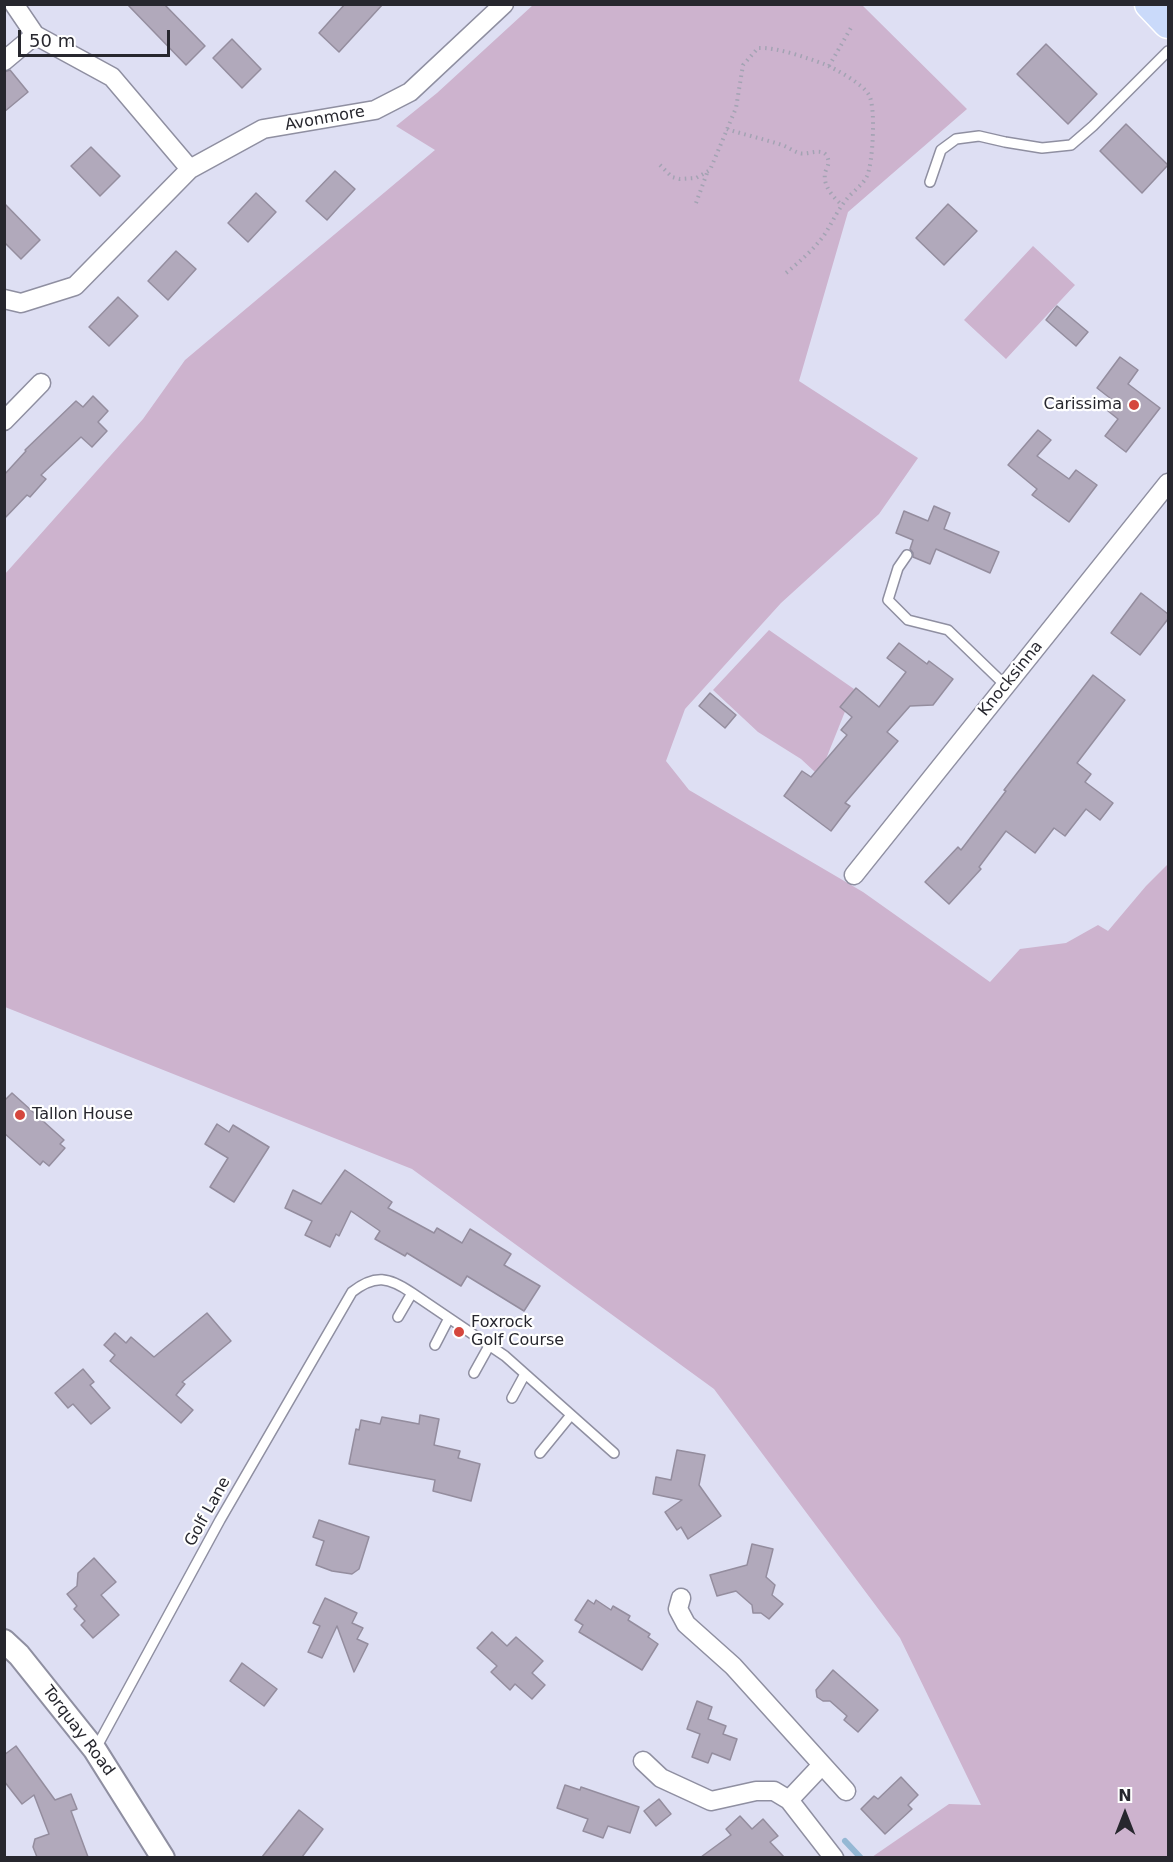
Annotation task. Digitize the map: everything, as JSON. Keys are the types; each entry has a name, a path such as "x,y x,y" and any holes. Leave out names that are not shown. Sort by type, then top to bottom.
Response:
{"highway":[{"path":"1150,4 1168,23"}],"street":[{"path":"14,4 35,34 112,77 190,169"},
{"name":"Avonmore","path":"4,299 21,303 75,286 190,169 263,129 375,110 410,92 504,4"},
{"path":"4,61 35,34"},
{"path":"4,422 41,383"},
{"name":"Knocksinna","path":"854,875 1168,483"},
{"path":"681,1598 678,1609 686,1623 729,1662 846,1791"},
{"name":"Torquay Road","path":"4,1641 19,1655 95,1750 163,1857"},
{"path":"643,1761 661,1778 711,1801 756,1791 774,1791 789,1800 834,1857"},
{"path":"789,1800 822,1765"}],"lane":[{"path":"930,182 940,150 956,139 979,136 1042,148 1071,145 1168,51"},
{"path":"907,555 898,568 888,600 908,620 948,630 1006,686"},
{"name":"Golf Lane","path":"95,1750 220,1520 352,1292 375,1279 397,1282 412,1293"},
{"path":"398,1317 412,1293 505,1356 614,1453"},
{"path":"435,1344 449,1318"},
{"path":"474,1373 489,1346"},
{"path":"512,1398 525,1374"},
{"path":"540,1453 571,1415"}],"path":[{"path":"828,66 852,26"},
{"path":"696,203 736,108 743,65 758,48 802,56 828,66 859,85 869,94 873,107 873,140 867,176 842,205 823,237 807,256 786,273"},
{"path":"728,129 783,146 802,155 819,152 825,155 828,159 825,181 829,191 842,205"},
{"path":"660,165 672,177 680,179 696,178 708,171"}],"shaded area":[{"name":"Foxrock Golf Course","path":"533,5 862,5 967,109 848,212 799,381 918,458 879,514 781,603 685,709 666,761 689,790 863,892 990,982 1020,949 1066,943 1098,925 1108,931 1168,864 1168,1857 872,1857 949,1804 981,1805 900,1638 714,1389 412,1169 5,1007 5,574 143,419 185,360 435,150 396,126 437,93"},
{"path":"1033,246 1075,285 1006,359 964,320"},
{"path":"769,630 854,689 826,759 825,767 815,772 801,759 758,732 713,690"}],"building":[{"path":"127,4 164,4 205,46 186,65"},
{"path":"345,4 383,4 339,52 319,33"},
{"path":"232,39 261,69 242,88 213,58"},
{"path":"1046,44 1097,94 1068,124 1017,74"},
{"path":"10,70 28,92 4,112 4,72"},
{"path":"1126,124 1168,165 1142,193 1100,151"},
{"path":"91,147 120,176 100,196 71,166"},
{"path":"335,171 355,189 327,220 306,201"},
{"path":"256,193 276,212 248,242 228,223"},
{"path":"4,203 40,240 21,259 4,242"},
{"path":"948,204 977,231 944,265 916,238"},
{"path":"176,251 196,269 168,300 148,281"},
{"path":"118,297 138,316 109,346 89,327"},
{"path":"1057,306 1088,332 1076,346 1046,320"},
{"name":"Carissima","path":"1120,357 1138,370 1128,384 1160,408 1126,452 1105,436 1118,419 1108,411 1115,402 1097,388"},
{"path":"93,396 108,411 98,422 107,431 92,447 81,437 41,475 46,479 30,497 27,495 4,519 4,475 25,450 76,401 83,407"},
{"path":"1038,430 1051,440 1037,456 1069,479 1076,470 1097,485 1069,522 1032,495 1037,489 1008,465"},
{"path":"934,506 950,513 944,529 999,552 990,573 936,549 930,564 913,557 910,549 913,540 896,533 904,511 928,521"},
{"path":"1141,593 1168,614 1168,619 1140,655 1111,633"},
{"path":"899,643 927,664 929,661 953,679 933,705 910,706 887,732 898,741 845,803 850,806 831,831 784,796 802,771 811,777 847,735 841,730 852,717 840,707 856,688 879,707 906,672 887,658"},
{"path":"1093,675 1125,700 1077,763 1091,774 1085,782 1113,803 1100,820 1086,809 1065,836 1054,828 1035,853 1006,831 979,867 981,869 949,904 925,882 958,847 961,850 1006,791 1004,790"},
{"path":"710,693 736,715 725,728 699,706"},
{"name":"Tallon House","path":"12,1093 64,1140 60,1144 65,1148 49,1166 43,1161 40,1165 4,1133 4,1101"},
{"path":"217,1124 229,1132 233,1125 269,1147 234,1202 210,1187 228,1158 205,1144"},
{"path":"345,1170 392,1202 388,1208 434,1233 437,1228 462,1243 470,1229 511,1254 504,1265 540,1286 524,1311 467,1276 461,1286 407,1253 405,1256 375,1239 380,1231 351,1211 339,1236 336,1234 330,1247 305,1235 312,1221 285,1208 293,1190 321,1204"},
{"path":"207,1313 231,1341 182,1382 185,1384 176,1395 193,1410 181,1423 110,1361 115,1355 104,1345 115,1333 126,1343 131,1337 154,1357"},
{"path":"83,1369 94,1382 90,1385 110,1408 91,1424 73,1404 68,1408 55,1393"},
{"path":"420,1415 439,1419 434,1445 460,1451 458,1458 480,1464 471,1501 433,1491 435,1480 349,1464 356,1429 359,1430 361,1420 380,1424 382,1417 419,1424"},
{"path":"677,1450 705,1455 699,1485 721,1516 688,1539 681,1527 677,1530 665,1512 682,1500 653,1494 656,1477 671,1480"},
{"path":"319,1520 369,1537 359,1569 352,1574 332,1571 316,1565 324,1541 313,1537"},
{"path":"752,1544 773,1549 766,1577 775,1585 772,1595 783,1604 769,1619 761,1613 753,1613 752,1605 736,1591 717,1596 710,1575 747,1565"},
{"path":"94,1558 116,1582 101,1595 119,1615 93,1638 81,1625 85,1621 74,1609 77,1606 67,1594 77,1586 78,1573"},
{"path":"325,1598 357,1613 352,1623 363,1628 357,1639 368,1644 354,1672 337,1626 322,1658 308,1652 320,1626 313,1623"},
{"path":"588,1600 594,1604 596,1600 611,1610 613,1606 630,1616 628,1620 650,1634 648,1637 658,1644 642,1670 579,1632 583,1625 575,1620"},
{"path":"492,1632 507,1646 516,1637 543,1661 532,1673 545,1685 532,1699 515,1684 510,1690 491,1672 497,1666 477,1648"},
{"path":"242,1663 277,1689 264,1706 230,1681"},
{"path":"833,1670 878,1710 858,1732 844,1720 847,1716 830,1701 823,1701 817,1697 816,1690"},
{"path":"697,1701 712,1707 708,1719 726,1726 723,1734 737,1739 730,1760 712,1753 708,1763 692,1757 700,1734 687,1729"},
{"path":"16,1746 55,1800 71,1794 77,1809 71,1811 88,1857 37,1857 33,1847 35,1839 49,1834 34,1795 22,1804 4,1781 4,1755"},
{"path":"901,1777 918,1795 908,1805 912,1809 885,1834 861,1809 874,1796 878,1799"},
{"path":"565,1785 580,1790 581,1787 639,1807 630,1833 608,1826 603,1838 583,1831 588,1819 557,1808"},
{"path":"659,1799 671,1814 656,1826 644,1811"},
{"path":"299,1810 323,1829 302,1857 262,1857"},
{"path":"740,1816 752,1829 763,1819 778,1836 770,1842 784,1857 701,1857 731,1835 726,1829"}],"waterway":[{"path":"845,1841 861,1858"}],"place":[{"name":"Carissima","path":"1134,405"},
{"name":"Tallon House","path":"20,1115"},
{"name":"Foxrock Golf Course","path":"459,1332"}]}
